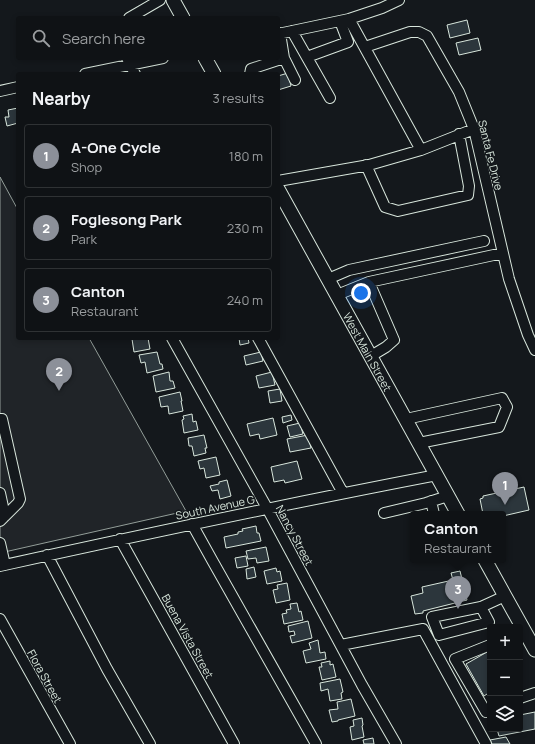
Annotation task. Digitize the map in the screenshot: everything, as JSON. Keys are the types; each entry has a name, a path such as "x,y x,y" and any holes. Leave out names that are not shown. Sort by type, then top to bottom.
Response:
{"main road":[{"path":"173,0 182,16"},
{"path":"206,60 213,72"},
{"name":"West Main Street","path":"280,193 456,511"},
{"path":"487,563 505,596 524,640 535,650"}],"street":[{"path":"132,16 160,0"},
{"path":"280,33 344,20 382,8 399,0"},
{"path":"344,20 365,47 421,150"},
{"path":"307,57 348,42 344,20"},
{"path":"292,31 330,98"},
{"name":"Santa Fe Drive","path":"365,47 410,32 419,32 427,36 459,92 474,128 509,279 528,335 535,350"},
{"path":"280,38 284,58 295,80"},
{"path":"280,59 284,58"},
{"path":"111,72 155,60"},
{"path":"251,72 252,69 278,60"},
{"path":"0,91 16,87"},
{"path":"280,181 366,165 421,150 474,128"},
{"path":"366,165 385,207 398,211 468,195 470,186 459,134"},
{"path":"328,279 349,270 484,241"},
{"path":"337,295 369,282 502,253"},
{"path":"369,282 394,340 371,356"},
{"name":"Nancy Street","path":"173,340 396,744"},
{"path":"259,340 343,493"},
{"path":"406,419 502,398 507,407 500,427 419,444"},
{"path":"0,419 2,419 20,499 2,519"},
{"name":"South Avenue G","path":"2,565 267,508 437,475"},
{"path":"0,493 2,519"},
{"path":"384,513 448,496"},
{"path":"431,501 433,511"},
{"path":"192,524 316,744"},
{"name":"Buena Vista Street","path":"120,539 234,744"},
{"path":"0,542 2,565"},
{"path":"47,555 107,669 150,744"},
{"path":"481,607 489,622 439,635 432,617 481,607 505,596"},
{"name":"Flora Street","path":"0,619 70,744"},
{"path":"341,645 423,629 486,744"},
{"path":"487,646 455,659 487,712"},
{"path":"523,695 535,692"}],"shaded area":[{"path":"0,177 16,206 16,340 90,340 186,511 0,553"}],"building":[{"path":"467,20 470,33 450,38 447,25"},
{"path":"478,38 481,50 459,55 456,43"},
{"path":"288,73 291,86 280,89 280,75"},
{"path":"16,108 16,124 7,126 5,117 9,117 8,110"},
{"path":"132,340 148,340 150,349 134,352"},
{"path":"239,340 248,340 249,343 240,345"},
{"path":"157,352 163,369 147,373 145,362 141,363 139,355"},
{"path":"261,352 263,361 246,365 244,356"},
{"path":"169,372 170,381 173,381 175,388 156,392 153,376"},
{"path":"272,372 275,385 259,388 256,376"},
{"path":"280,389 282,401 270,403 268,391"},
{"path":"180,392 183,411 169,414 168,406 161,407 159,397"},
{"path":"192,414 193,422 196,421 198,430 184,433 182,420 184,419 183,416"},
{"path":"291,415 292,420 283,423 282,417"},
{"path":"273,418 277,435 260,439 259,434 250,436 247,424"},
{"path":"300,423 303,434 290,437 287,426"},
{"path":"204,435 207,448 205,448 206,453 194,456 192,446 189,446 188,438"},
{"path":"308,435 311,448 290,452 287,439"},
{"path":"216,457 220,475 206,478 204,468 200,469 198,461"},
{"path":"297,461 302,479 285,483 284,480 274,482 271,467"},
{"path":"227,480 231,496 220,499 218,490 212,491 210,486"},
{"path":"524,487 529,510 506,515 506,511 482,511 480,499 483,498 483,496"},
{"path":"256,526 257,533 259,533 261,541 226,548 224,537 238,534 238,532 243,531 242,529"},
{"path":"266,547 269,561 257,563 256,558 248,559 246,551"},
{"path":"246,556 248,566 237,568 235,558"},
{"path":"254,567 256,577 247,579 246,569"},
{"path":"276,568 277,572 280,571 282,581 267,584 264,571"},
{"path":"460,571 467,600 415,614 411,596 423,593 422,587 453,580 451,573"},
{"path":"287,583 290,600 276,603 273,590 278,589 277,585"},
{"path":"297,603 303,620 284,624 282,614 287,613 286,610 291,609 290,604"},
{"path":"308,621 312,638 292,643 290,636 295,635 294,631 289,632 288,626"},
{"path":"318,640 320,653 325,652 326,659 306,663 303,651 311,649 309,643"},
{"path":"487,652 487,694 484,696 466,664"},
{"path":"330,661 330,665 333,664 336,677 322,680 319,667 322,667 321,663"},
{"path":"340,679 343,692 341,693 342,699 330,701 328,689 321,691 320,683"},
{"path":"351,699 355,716 332,722 329,710 338,709 337,702"},
{"path":"535,712 535,729 523,731 523,714"},
{"path":"362,718 364,737 352,740 350,727 354,726 353,720"},
{"path":"498,732 520,732 499,736"},
{"path":"506,737 510,744 492,744 490,740"},
{"path":"373,738 374,744 364,744 363,740"}],"place":[{"name":"Foglesong Park","path":"59,391"},
{"name":"A-One Cycle","path":"505,505"},
{"name":"Canton","path":"458,609"}]}
